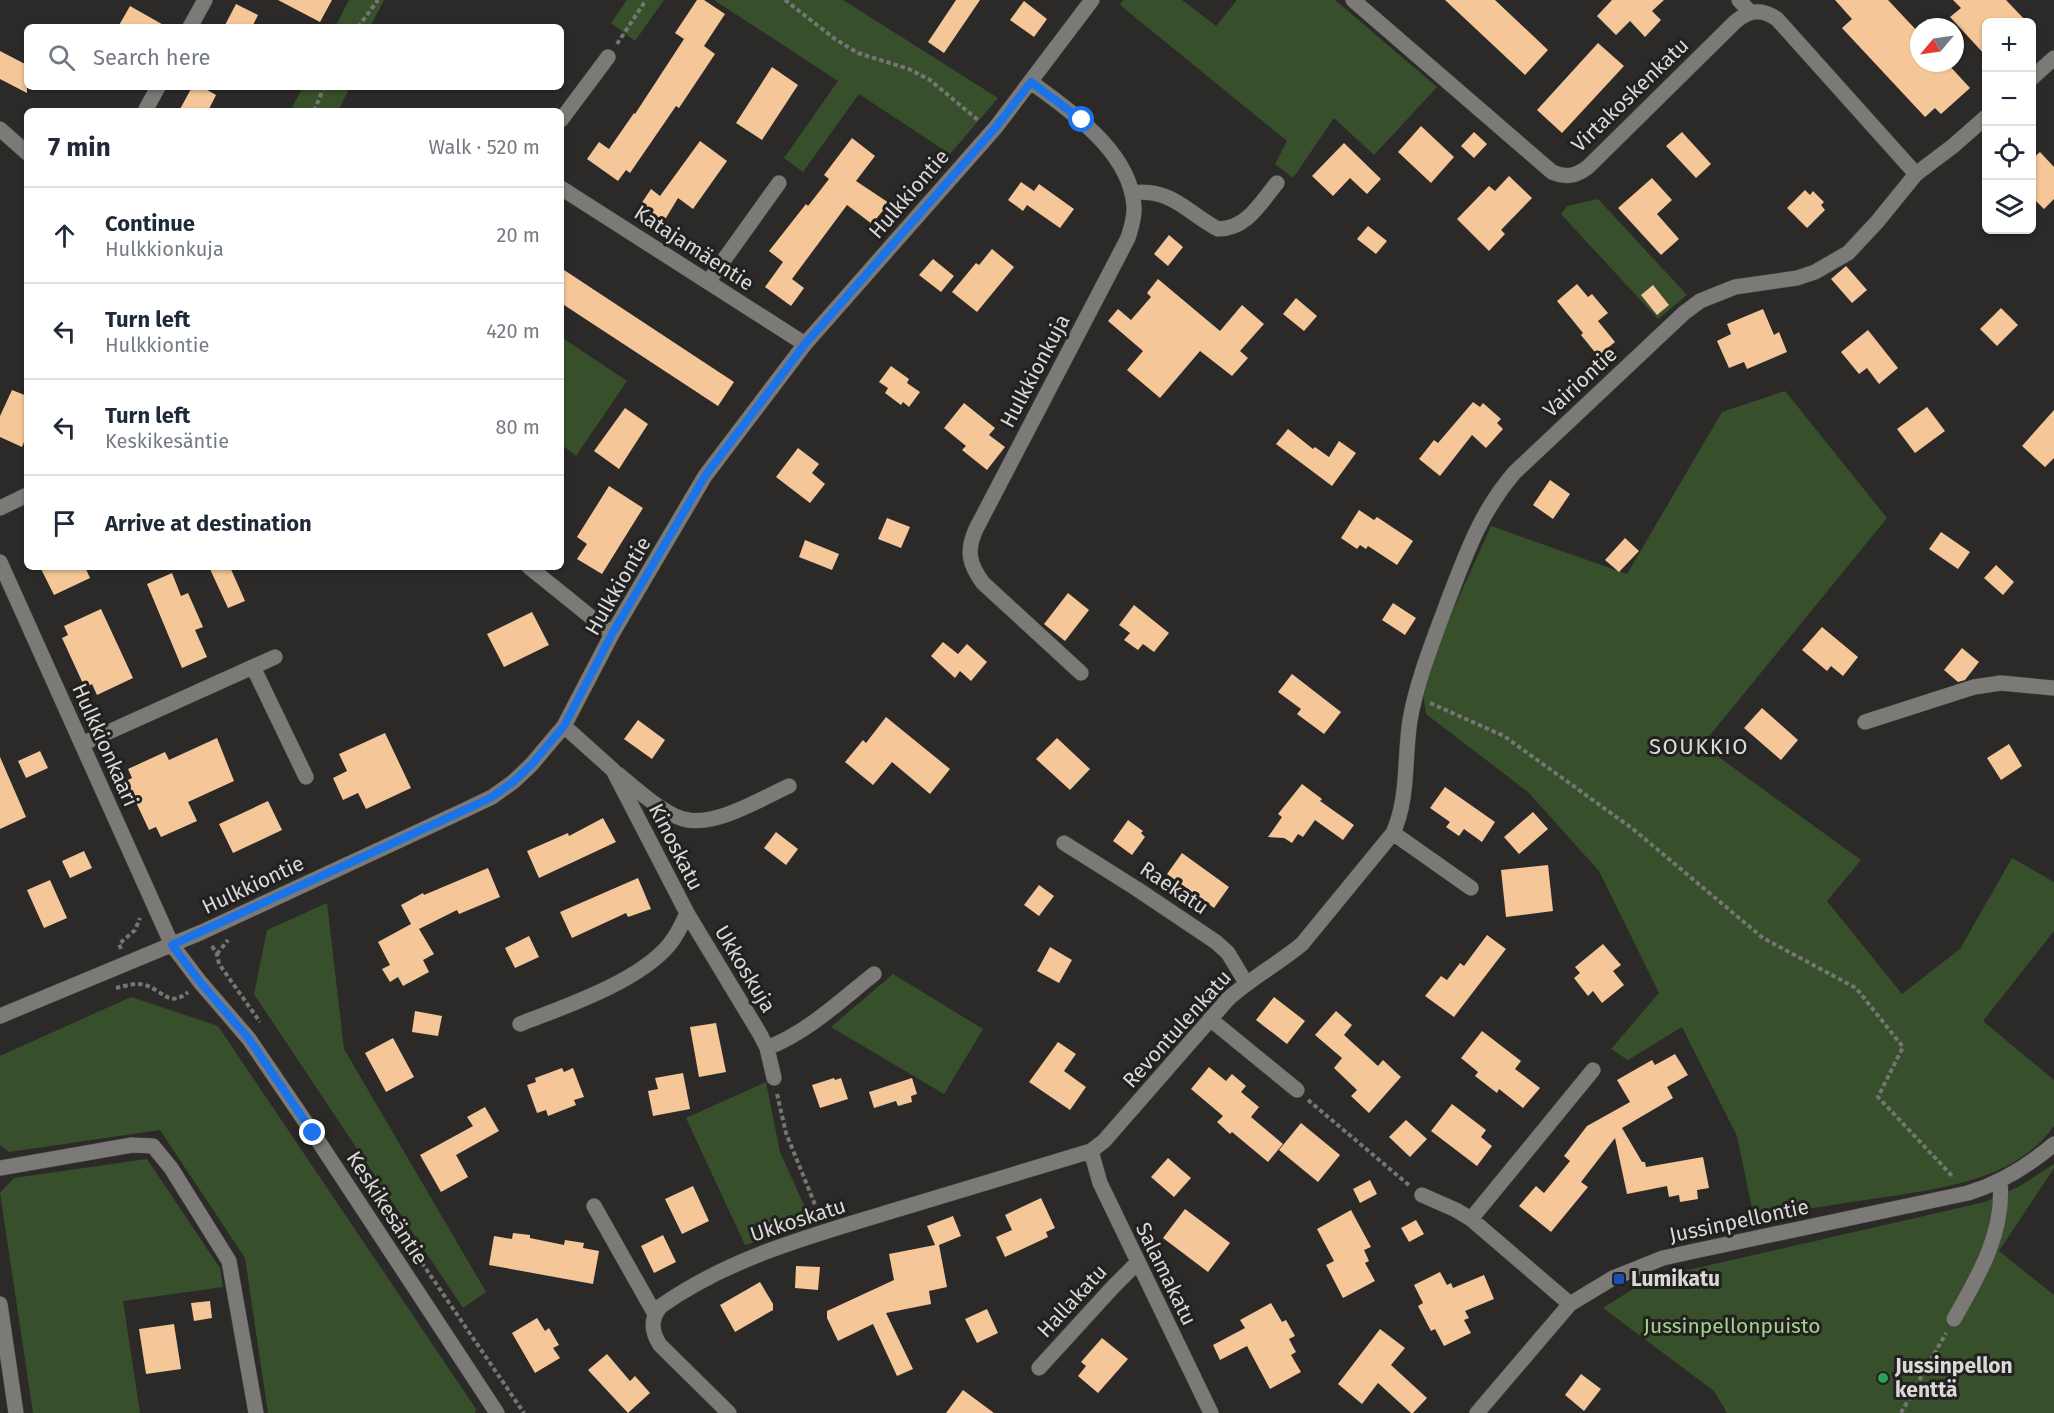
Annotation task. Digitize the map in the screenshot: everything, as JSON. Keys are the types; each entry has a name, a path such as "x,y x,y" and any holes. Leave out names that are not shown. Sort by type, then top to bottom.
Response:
{"street":[{"path":"192,24 205,0"},
{"name":"Hulkkiontie","path":"0,1016 172,945 492,797 513,782 531,765 564,726 612,634 705,476 805,344 991,132 1092,0"},
{"name":"Virtakoskenkatu","path":"1353,0 1552,172 1571,177 1588,167 1735,22 1750,12"},
{"path":"1738,0 1750,12 1767,12 1777,19 1916,174"},
{"path":"1771,0 1777,19"},
{"path":"564,116 608,57"},
{"path":"2036,74 2054,58"},
{"name":"Hulkkionkuja","path":"1031,82 1082,120 1117,162 1131,193 1134,207 1133,223 1128,238 970,542 970,557 974,571 983,583 1082,673"},
{"path":"147,108 156,90"},
{"name":"Vairiontie","path":"1393,833 1399,819 1403,799 1410,722 1428,654 1475,532 1499,490 1515,472 1684,313 1700,302 1735,287 1797,278 1815,272 1848,254 1916,174 1982,121"},
{"path":"0,129 24,150"},
{"path":"708,282 779,183"},
{"path":"1131,193 1148,190 1162,194 1218,229 1229,229 1238,226 1246,219 1277,183"},
{"name":"Katajamäentie","path":"564,190 805,344"},
{"path":"0,508 24,496"},
{"name":"Hulkkionkaari","path":"0,562 172,945"},
{"path":"533,570 612,634"},
{"path":"82,744 275,657"},
{"path":"253,667 306,777"},
{"path":"1865,722 1974,687 2001,683 2054,688"},
{"name":"Kinoskatu","path":"519,1024 593,995 649,962 668,947 680,931 687,913 613,770 564,726"},
{"path":"613,770 667,812 686,820 706,820 729,813 789,786"},
{"path":"1393,833 1472,888"},
{"name":"Revontulenkatu","path":"1091,1151 1117,1128 1210,1019 1246,983 1286,958 1302,944 1393,833"},
{"name":"Raekatu","path":"1064,843 1216,942 1228,953 1246,983"},
{"name":"Ukkoskuja","path":"687,913 767,1048 774,1078"},
{"name":"Keskikesäntie","path":"172,945 249,1039 497,1413"},
{"path":"767,1048 807,1027 874,974"},
{"path":"1210,1019 1297,1090"},
{"path":"1471,1219 1593,1070"},
{"name":"Jussinpellontie","path":"1477,1413 1570,1304 1613,1278 1663,1258 1968,1194 2000,1182 2035,1160 2054,1144"},
{"path":"0,1168 132,1145 153,1146 171,1168 229,1261 256,1413"},
{"name":"Ukkoskatu","path":"655,1314 670,1300 736,1264 826,1232 1091,1151"},
{"name":"Salamakatu","path":"1091,1151 1100,1183 1211,1413"},
{"path":"1954,1319 1974,1284 1995,1234 2002,1199 2000,1182"},
{"path":"1422,1195 1471,1219 1570,1304"},
{"path":"594,1206 655,1314 652,1323 654,1335 660,1345 729,1413"},
{"name":"Hallakatu","path":"1039,1368 1137,1263"},
{"path":"0,1304 16,1413"}],"path":[{"path":"360,24 378,0"},
{"path":"608,57 646,0"},
{"path":"785,0 835,39 858,53 909,69 930,80 991,132"},
{"path":"315,108 323,90"},
{"path":"1415,697 1504,736 1633,829 1763,938 1856,988 1903,1047 1878,1097 1968,1194"},
{"path":"138,984 119,944 135,930 140,922 141,912"},
{"path":"211,972 219,964"},
{"path":"105,991 127,985 143,984 168,998 180,998"},
{"path":"774,1078 786,1133 826,1232"},
{"path":"1297,1090 1422,1195"},
{"path":"1901,1413 1954,1319"}],"green space":[{"path":"349,0 384,0 372,24 337,24"},
{"path":"627,0 664,0 635,41 611,23"},
{"path":"714,0 843,0 998,98 950,154 859,94 803,172 784,158 838,81"},
{"path":"1123,0 1182,0 1216,26 1237,0 1335,0 1437,87 1374,155 1334,118 1293,178 1275,164 1287,141 1120,5"},
{"path":"301,90 348,90 340,108 292,108"},
{"path":"1598,199 1687,295 1658,319 1561,214 1567,206"},
{"path":"564,339 627,381 576,456 564,446"},
{"path":"1785,391 1887,518 1702,745 1861,860 1827,901 1902,994 1960,949 2012,858 2054,882 2054,931 1983,1021 2054,1080 2054,1126 2037,1145 2017,1160 1995,1172 1971,1180 1946,1187 1842,1204 1753,1213 1737,1136 1682,1027 1628,1060 1611,1049 1659,993 1599,871 1528,792 1426,714 1423,693 1440,639 1491,526 1627,574 1722,412"},
{"path":"327,903 344,1049 486,1292 463,1308 254,994 267,930"},
{"path":"893,974 983,1029 944,1094 831,1027"},
{"path":"131,997 218,1026 476,1409 475,1413 268,1413 245,1258 160,1130 9,1152 0,1145 0,1056"},
{"path":"766,1082 780,1152 813,1225 745,1245 686,1118"},
{"path":"147,1159 220,1268 223,1287 123,1301 140,1413 33,1413 0,1193 14,1178"},
{"name":"Jussinpellonpuisto","path":"2054,1164 2054,1168 1999,1251 2054,1295 2054,1413 1727,1413 1714,1391 1603,1308 1633,1289 1671,1274 1985,1202 2020,1186"}],"building":[{"path":"278,0 332,0 320,22"},
{"path":"697,0 704,0 725,14 704,46 715,54 679,108 676,106 630,173 626,170 618,181 587,159 599,142 609,149 635,114 684,39 675,33"},
{"path":"956,0 980,0 944,53 928,42"},
{"path":"1445,0 1495,0 1548,50 1525,75"},
{"path":"1612,0 1664,0 1652,11 1661,20 1645,37 1630,21 1616,35 1597,16"},
{"path":"1835,0 1888,0 1910,23 1910,72 1955,72 1970,88 1941,114 1935,108 1925,117 1842,28 1852,19"},
{"path":"1953,0 2006,0 2023,18 1982,18 1982,52 1964,32 1964,18 1950,17 1961,8"},
{"path":"1024,1 1047,19 1034,37 1010,20"},
{"path":"236,4 258,15 254,24 226,24"},
{"path":"130,6 162,24 120,24"},
{"path":"1598,43 1624,66 1562,133 1537,110"},
{"path":"0,51 24,63 24,90 27,90 27,93 0,79"},
{"path":"772,67 798,85 762,140 736,123"},
{"path":"190,90 207,90 216,95 210,108 181,108"},
{"path":"1421,126 1454,157 1431,183 1398,152"},
{"path":"1474,132 1487,144 1474,158 1461,146"},
{"path":"1682,132 1711,164 1696,178 1666,146"},
{"path":"852,138 875,156 856,181 889,203 872,224 847,205 792,279 804,288 791,306 765,287 783,262 769,251 829,179 824,175"},
{"path":"700,141 727,161 693,209 678,198 663,223 639,207 651,189 660,196"},
{"path":"1344,143 1381,179 1367,194 1350,178 1333,196 1312,176"},
{"path":"2040,152 2054,167 2054,199 2044,209 2036,201 2036,156"},
{"path":"1509,176 1532,198 1501,230 1505,234 1489,251 1457,219 1489,186 1495,191"},
{"path":"1652,178 1672,200 1657,214 1679,239 1661,255 1618,208"},
{"path":"1021,182 1034,191 1039,184 1074,209 1060,228 1027,205 1023,211 1008,200"},
{"path":"1805,190 1810,195 1813,191 1824,202 1821,205 1825,210 1807,228 1787,208"},
{"path":"1368,226 1387,241 1376,254 1357,239"},
{"path":"1169,235 1183,247 1168,266 1154,254"},
{"path":"992,249 1014,267 977,312 952,292 976,263 979,265"},
{"path":"933,259 954,276 941,292 919,275"},
{"path":"1846,266 1867,290 1852,303 1831,279"},
{"path":"564,270 734,382 718,406 564,305"},
{"path":"1158,279 1220,331 1242,305 1264,324 1240,351 1248,358 1232,376 1200,351 1160,398 1127,370 1143,351 1108,321 1118,309 1131,320 1151,297 1147,293"},
{"path":"1577,284 1588,297 1592,294 1608,313 1598,321 1615,342 1598,356 1557,301"},
{"path":"1653,285 1669,305 1657,315 1641,295"},
{"path":"1296,298 1317,316 1304,331 1283,314"},
{"path":"2001,308 2018,325 1997,346 1980,329"},
{"path":"1763,309 1774,335 1779,332 1787,352 1747,369 1744,362 1729,368 1717,341 1731,334 1727,324"},
{"path":"1868,330 1898,368 1879,384 1867,368 1859,374 1841,352"},
{"path":"891,366 909,379 907,383 920,392 909,407 903,402 901,405 885,393 888,388 879,382"},
{"path":"12,390 24,395 24,442 22,447 0,437 0,416"},
{"path":"1473,402 1480,407 1483,403 1501,419 1497,423 1503,429 1486,448 1472,435 1440,476 1419,459 1434,440 1438,443"},
{"path":"964,403 995,428 989,435 1005,447 987,470 962,450 966,446 944,428"},
{"path":"1927,407 1945,431 1915,453 1897,429"},
{"path":"625,408 648,424 619,469 594,451"},
{"path":"2054,410 2054,458 2045,467 2022,446"},
{"path":"1288,429 1313,449 1315,447 1329,457 1339,441 1356,453 1332,486 1276,444"},
{"path":"798,448 819,464 812,473 825,484 810,503 776,477"},
{"path":"1550,480 1570,494 1553,519 1533,505"},
{"path":"609,486 643,508 602,574 577,559 587,544 577,537"},
{"path":"1359,510 1374,520 1377,517 1413,541 1397,565 1368,546 1366,549 1360,545 1357,549 1341,538"},
{"path":"887,518 910,527 901,548 878,539"},
{"path":"1941,532 1970,552 1958,569 1929,549"},
{"path":"1625,538 1639,551 1619,572 1605,560"},
{"path":"805,540 839,554 832,570 799,557"},
{"path":"1996,565 2014,582 2003,595 1984,578"},
{"path":"42,570 86,570 90,578 54,595"},
{"path":"210,570 231,570 245,601 228,608"},
{"path":"172,573 181,596 188,593 203,627 195,630 207,657 182,668 147,584"},
{"path":"1068,593 1089,610 1065,641 1044,624"},
{"path":"1393,603 1416,618 1405,635 1382,620"},
{"path":"1134,605 1169,633 1154,652 1143,644 1138,650 1124,640 1130,633 1119,625"},
{"path":"101,609 133,678 97,695 92,684 85,688 62,638 68,635 64,626"},
{"path":"532,612 549,645 504,667 487,634"},
{"path":"1822,627 1858,657 1843,676 1831,666 1827,671 1802,650"},
{"path":"943,642 958,654 967,644 987,662 971,681 960,671 955,678 931,656"},
{"path":"1962,648 1979,662 1965,680 1958,682 1944,670"},
{"path":"1292,674 1341,712 1324,734 1297,714 1301,709 1278,692"},
{"path":"1762,708 1798,740 1781,760 1744,728"},
{"path":"886,717 950,769 930,794 892,762 873,785 845,762 863,740 866,743"},
{"path":"638,720 665,740 652,759 624,739"},
{"path":"385,733 411,788 366,809 358,793 343,800 333,778 347,771 339,754"},
{"path":"217,738 234,781 188,802 197,821 161,837 156,827 149,830 126,781 132,778 128,769 165,752 169,760"},
{"path":"1057,738 1090,769 1070,790 1036,759"},
{"path":"2009,744 2022,766 2001,780 1987,758"},
{"path":"40,751 48,768 26,778 18,761"},
{"path":"0,757 26,817 0,829"},
{"path":"1302,784 1322,799 1320,801 1354,825 1343,840 1315,820 1303,837 1298,834 1292,843 1284,838 1268,837 1282,817 1278,814"},
{"path":"1445,787 1495,822 1482,842 1464,829 1459,836 1446,827 1450,822 1430,808"},
{"path":"268,801 282,830 233,853 219,824"},
{"path":"1533,812 1548,829 1519,854 1504,837"},
{"path":"603,818 616,842 539,878 527,851 568,833 569,836"},
{"path":"1128,820 1143,831 1141,833 1145,837 1132,855 1113,841"},
{"path":"776,832 798,849 786,865 764,848"},
{"path":"84,851 92,868 70,878 62,861"},
{"path":"1182,853 1229,887 1214,908 1167,874"},
{"path":"1548,865 1553,911 1506,917 1501,870"},
{"path":"488,868 500,897 459,914 457,910 419,929 434,954 423,960 429,972 403,986 398,977 390,982 382,969 390,965 378,942 411,924 401,905 423,893 424,895"},
{"path":"638,878 651,909 628,917 626,913 572,938 560,912"},
{"path":"50,880 67,918 44,928 27,890"},
{"path":"1039,885 1054,896 1039,916 1024,905"},
{"path":"1487,935 1506,949 1454,1017 1425,996 1441,976 1447,980 1460,963 1464,966"},
{"path":"529,936 539,957 515,968 505,948"},
{"path":"1603,944 1621,965 1613,971 1624,985 1602,1003 1593,991 1588,996 1574,978 1580,973 1575,967"},
{"path":"1050,947 1072,960 1059,983 1037,971"},
{"path":"1274,997 1305,1021 1287,1044 1256,1020"},
{"path":"415,1011 442,1016 438,1036 412,1032"},
{"path":"1336,1011 1352,1025 1344,1035 1378,1066 1383,1060 1401,1077 1369,1113 1351,1096 1357,1090 1334,1068 1342,1058 1315,1035"},
{"path":"716,1023 726,1072 699,1077 690,1027"},
{"path":"1482,1031 1521,1061 1515,1069 1540,1088 1523,1108 1499,1089 1497,1093 1475,1076 1478,1072 1461,1058"},
{"path":"393,1038 414,1077 386,1092 365,1053"},
{"path":"1058,1042 1076,1054 1064,1071 1086,1087 1070,1110 1029,1082"},
{"path":"1675,1054 1688,1075 1667,1087 1673,1098 1622,1128 1646,1167 1703,1157 1709,1188 1697,1190 1698,1199 1680,1202 1679,1195 1669,1197 1667,1186 1627,1194 1615,1138 1581,1182 1588,1187 1551,1232 1519,1206 1536,1186 1544,1193 1570,1161 1564,1156 1587,1126 1630,1102 1617,1080 1652,1060 1655,1065"},
{"path":"1209,1067 1226,1081 1232,1074 1246,1086 1241,1092 1259,1107 1251,1117 1283,1144 1268,1162 1217,1122 1223,1116 1191,1089"},
{"path":"562,1068 564,1072 573,1068 584,1097 574,1100 576,1105 548,1116 546,1110 537,1113 527,1085 536,1082 535,1078"},
{"path":"683,1073 690,1109 653,1116 648,1091 658,1089 655,1078"},
{"path":"834,1078 835,1080 841,1078 848,1099 820,1108 812,1085"},
{"path":"912,1078 917,1094 911,1096 912,1102 898,1106 896,1101 874,1108 869,1092"},
{"path":"1452,1104 1486,1130 1481,1137 1492,1146 1477,1166 1431,1131"},
{"path":"485,1107 499,1131 456,1155 468,1177 441,1192 420,1155 473,1126 467,1117"},
{"path":"1406,1120 1427,1139 1410,1157 1389,1137"},
{"path":"1301,1123 1340,1155 1318,1182 1279,1150"},
{"path":"1168,1158 1191,1178 1174,1197 1151,1177"},
{"path":"1370,1180 1377,1194 1360,1203 1353,1189"},
{"path":"693,1186 709,1221 682,1234 665,1199"},
{"path":"1041,1198 1055,1228 1046,1232 1048,1237 1005,1257 996,1237 1012,1230 1005,1215"},
{"path":"1185,1209 1230,1243 1208,1272 1163,1238"},
{"path":"1351,1210 1371,1247 1364,1250 1369,1261 1365,1263 1375,1281 1343,1298 1326,1265 1334,1261 1317,1229"},
{"path":"953,1216 961,1236 939,1245 947,1287 929,1291 931,1304 886,1313 913,1369 897,1376 873,1324 838,1341 827,1318 827,1311 894,1280 889,1254 935,1245 927,1226"},
{"path":"1416,1220 1424,1234 1409,1242 1401,1228"},
{"path":"513,1233 530,1235 530,1238 564,1245 565,1240 584,1243 583,1248 599,1251 593,1284 489,1265 494,1236 512,1239"},
{"path":"663,1235 676,1262 654,1273 641,1246"},
{"path":"796,1266 820,1267 818,1290 795,1288"},
{"path":"1440,1272 1447,1285 1451,1283 1453,1288 1484,1275 1494,1299 1465,1311 1469,1318 1464,1320 1471,1333 1444,1346 1435,1329 1431,1331 1418,1306 1423,1303 1414,1285"},
{"path":"760,1282 773,1304 773,1310 735,1332 720,1305"},
{"path":"210,1301 212,1318 194,1321 191,1303"},
{"path":"1271,1303 1282,1322 1286,1320 1295,1336 1289,1339 1296,1352 1291,1355 1301,1372 1270,1389 1247,1346 1220,1360 1213,1345 1245,1328 1240,1320"},
{"path":"987,1309 998,1333 977,1343 965,1319"},
{"path":"537,1318 545,1331 549,1328 559,1345 553,1348 560,1358 535,1373 512,1333"},
{"path":"174,1324 181,1369 146,1374 139,1329"},
{"path":"1380,1329 1405,1348 1391,1365 1427,1398 1413,1413 1378,1383 1362,1404 1338,1384"},
{"path":"1102,1338 1128,1359 1098,1393 1078,1376 1086,1366 1081,1362"},
{"path":"607,1354 630,1381 635,1376 650,1393 628,1413 588,1370"},
{"path":"1581,1374 1601,1389 1584,1411 1565,1395"},
{"path":"963,1390 994,1413 946,1413"}],"place":[{"name":"Lumikatu","path":"1619,1279"},
{"name":"Jussinpellon kenttä","path":"1883,1378"}],"district":[{"name":"SOUKKIO","path":"1699,746"}],"route":[{"path":"313,1133 249,1039 172,945 467,809 492,797 513,782 531,765 564,726 612,634 705,476 805,344 996,127 1031,82 1082,120"}]}
